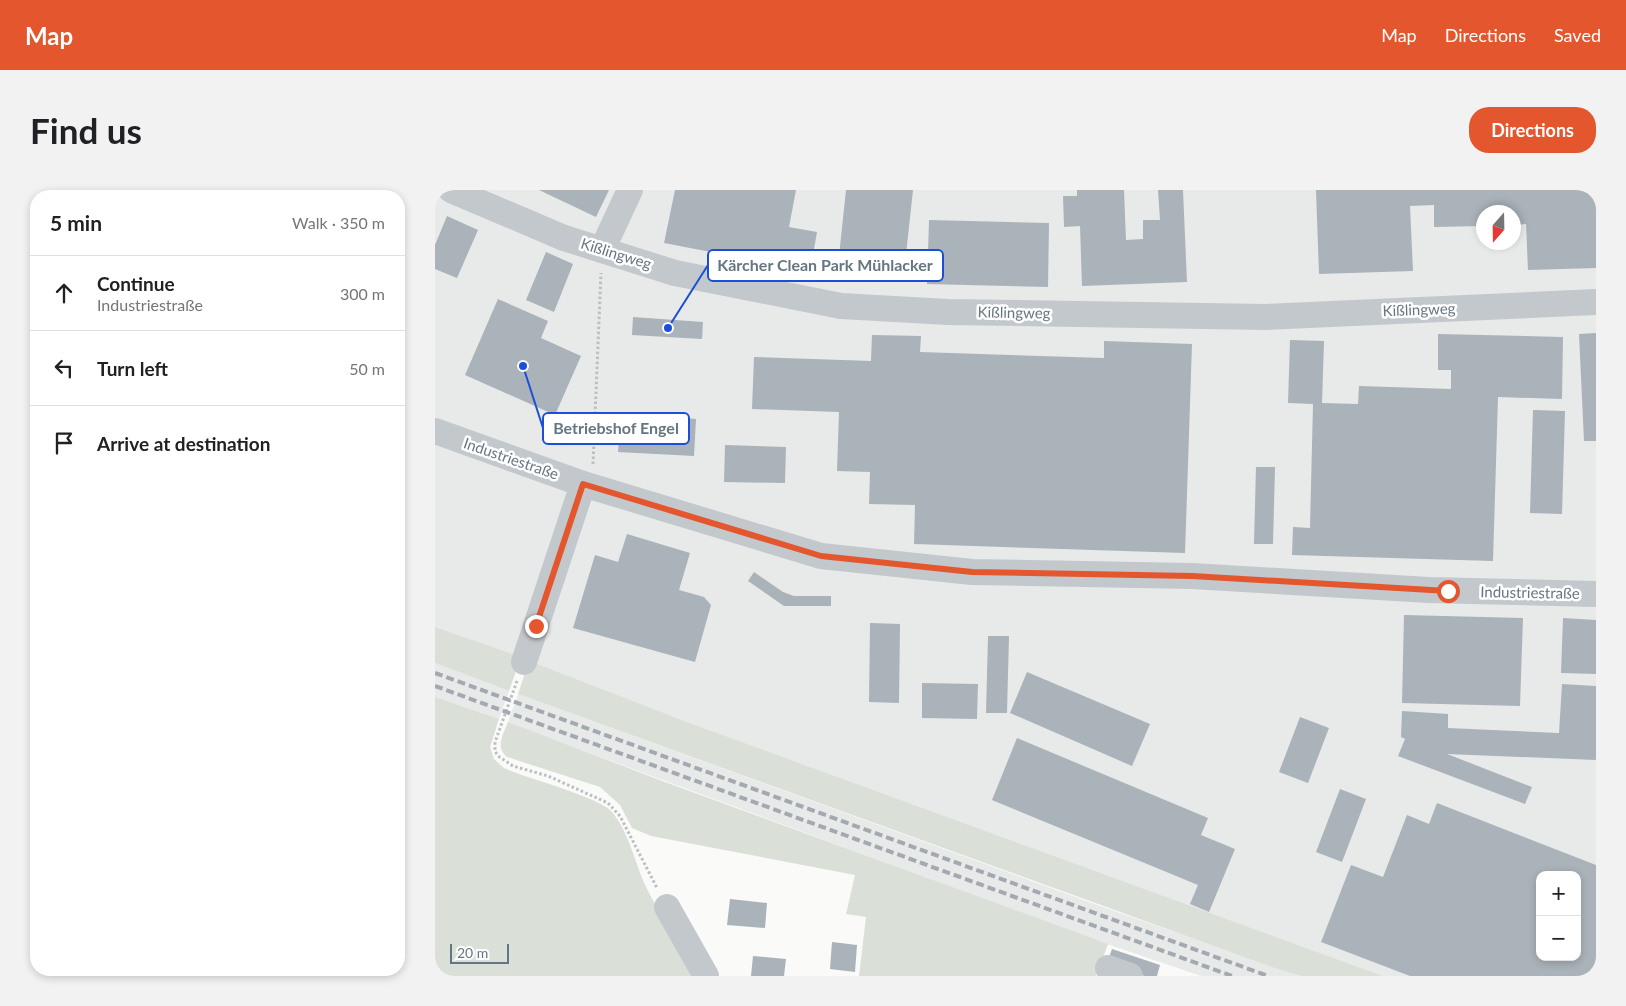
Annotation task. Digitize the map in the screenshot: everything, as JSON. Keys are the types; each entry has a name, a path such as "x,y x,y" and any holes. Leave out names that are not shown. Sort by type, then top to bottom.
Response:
{"street":[{"name":"Kißlingweg","path":"451,190 564,238 675,273 841,306 949,312 1266,316 1596,302"},
{"path":"602,250 630,190"},
{"name":"Industriestraße","path":"435,431 486,451 587,484 821,556 953,570 1192,576 1429,590 1596,594"},
{"path":"524,662 587,484"},
{"path":"667,907 706,976"}],"path":[{"path":"587,484 593,467 602,250"},
{"path":"514,693 495,742 495,751 498,756 513,766 548,776 608,803 620,816 667,907"}],"shaded area":[{"path":"435,190 1596,190 1596,976 1383,976 687,722 435,627"},
{"path":"435,627 521,657 509,691 435,663"},
{"path":"529,661 687,722 1383,976 1301,976 1272,967 518,694"},
{"path":"435,663 509,691 499,719 435,697"},
{"path":"518,694 1103,907 1301,976 1201,976 1098,941 522,728 508,722"},
{"path":"435,697 499,719 490,747 494,759 504,768 576,793 610,810 622,827 647,889 694,976 435,976"},
{"path":"508,722 665,782 1108,944 1096,976 859,976 866,917 846,914 855,875 651,836 632,828 620,805 600,787 507,757 501,749 501,741"}],"building":[{"path":"539,190 609,190 596,217"},
{"path":"675,190 796,190 789,227 817,232 810,271 664,243"},
{"path":"846,190 913,190 903,282 837,275"},
{"path":"1077,190 1124,190 1126,240 1143,239 1143,220 1160,220 1158,190 1183,190 1187,282 1082,286 1080,226 1064,227 1063,196 1077,196"},
{"path":"1316,190 1596,190 1596,268 1528,270 1526,224 1521,224 1521,205 1476,205 1476,226 1434,227 1434,205 1410,206 1413,271 1319,274"},
{"path":"447,216 478,230 457,278 435,269 435,245"},
{"path":"929,220 1049,223 1048,287 927,284"},
{"path":"546,252 573,264 554,312 526,300"},
{"path":"498,299 548,321 541,338 581,356 555,415 465,375"},
{"path":"633,317 703,322 702,339 632,335"},
{"path":"1596,333 1596,441 1584,441 1579,334"},
{"path":"1438,334 1563,337 1562,399 1498,397 1493,561 1292,555 1293,527 1310,528 1313,404 1288,403 1290,340 1324,341 1322,403 1358,404 1359,386 1451,389 1451,370 1438,370"},
{"path":"872,335 921,336 920,352 1104,358 1104,341 1192,344 1185,553 914,544 915,505 869,504 870,472 837,471 839,412 752,409 754,357 871,361"},
{"path":"1533,410 1565,411 1562,514 1530,513"},
{"path":"621,414 696,419 694,456 618,452"},
{"path":"725,445 786,447 785,483 724,482"},
{"path":"1256,467 1275,467 1273,544 1254,544"},
{"path":"627,534 690,553 679,590 704,597 711,605 695,662 573,628 595,555 618,562"},
{"path":"754,572 783,592 794,596 831,596 831,606 784,606 748,581"},
{"path":"1404,615 1523,618 1520,706 1402,703"},
{"path":"1563,618 1596,620 1596,674 1561,673"},
{"path":"870,623 900,624 899,703 869,702"},
{"path":"988,636 1009,636 1007,713 986,713"},
{"path":"1027,672 1150,724 1132,766 1010,713"},
{"path":"922,683 978,684 977,719 922,718"},
{"path":"1562,684 1596,686 1596,760 1447,754 1532,787 1525,804 1398,756 1405,739 1401,737 1402,711 1448,714 1448,728 1559,733"},
{"path":"1300,717 1329,728 1308,783 1279,772"},
{"path":"1017,738 1208,818 1201,835 1235,849 1209,912 1190,904 1198,885 992,800"},
{"path":"1340,789 1366,799 1342,862 1316,852"},
{"path":"1437,803 1596,865 1596,976 1410,976 1321,942 1351,865 1383,877 1407,815 1429,824"},
{"path":"730,899 767,903 765,928 727,925"},
{"path":"832,942 857,945 855,972 830,969"},
{"path":"1112,949 1160,965 1157,976 1145,976 1107,963"},
{"path":"753,956 786,959 784,976 751,976"}],"railway":[{"path":"435,673 1268,976"},
{"path":"435,686 1232,976"}],"place":[{"name":"Kärcher Clean Park Mühlacker","path":"668,328"},
{"name":"Betriebshof Engel","path":"523,366"}],"route":[{"path":"536,626 583,484 821,556 972,572 1192,576 1448,591"}]}
